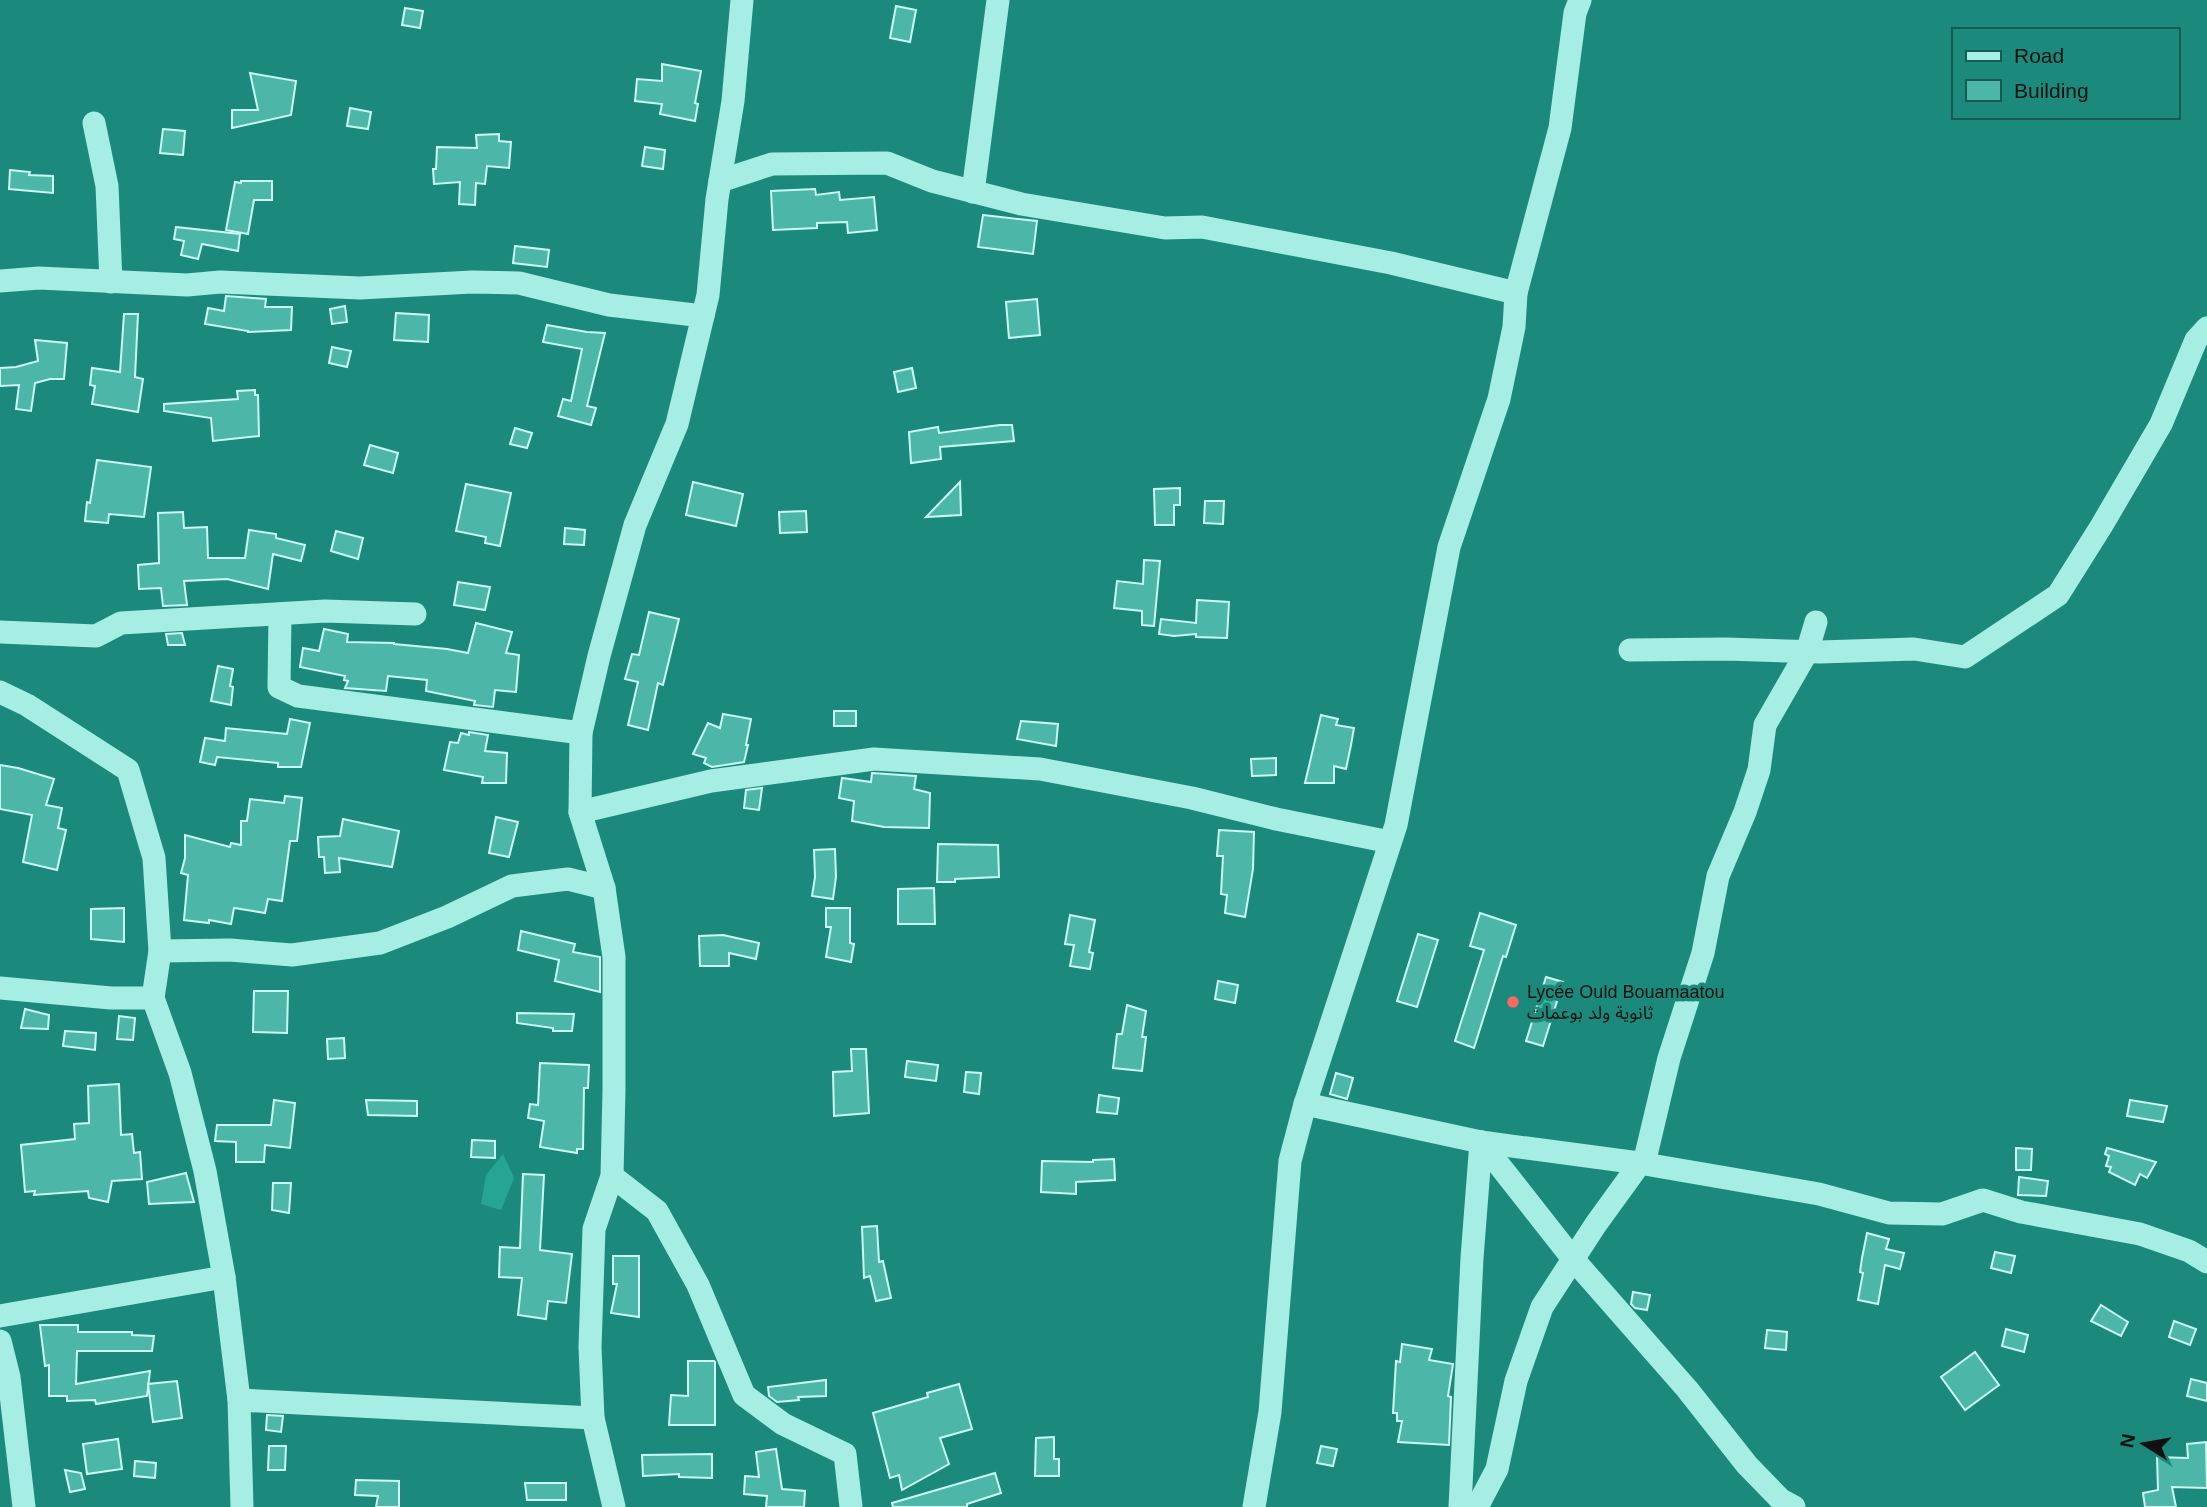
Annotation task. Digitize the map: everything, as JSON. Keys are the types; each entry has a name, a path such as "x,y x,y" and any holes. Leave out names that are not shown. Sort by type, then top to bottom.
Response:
{"street":[{"path":"614,1507 593,1418 590,1347 594,1229 612,1176 614,957 604,888 580,812 581,733 635,525 677,424 708,296 720,181 733,101 742,0"},
{"path":"973,192 998,0"},
{"path":"1254,1507 1270,1412 1290,1161 1305,1104 1396,825 1449,547 1499,400 1514,327 1516,293 1560,128 1575,13 1580,0"},
{"path":"94,123 107,186 111,282"},
{"path":"720,181 772,164 887,163 932,181 1021,204 1165,228 1202,227 1391,263 1516,293"},
{"path":"0,281 39,278 187,285 220,282 360,288 471,282 519,283 609,305 703,316"},
{"path":"1630,650 1807,652 1914,649 1965,657 2059,595 2161,424 2196,340 2207,328"},
{"path":"0,632 96,636 121,623 325,611 415,614"},
{"path":"279,614 279,687 298,696 581,733"},
{"path":"1477,1507 1497,1469 1516,1381 1542,1307 1646,1155 1670,1058 1703,953 1718,876 1759,770 1765,725 1807,652 1816,622"},
{"path":"0,692 27,705 128,770 154,858 160,951 153,999 180,1073 205,1171 224,1277 240,1400 242,1507"},
{"path":"580,812 711,781 874,759 1040,769 1192,798 1276,819 1390,842"},
{"path":"160,951 230,950 292,955 317,952 380,943 447,917 512,886 568,879 604,888"},
{"path":"0,988 153,999"},
{"path":"1305,1104 1481,1142 1639,1163 1819,1194 1889,1213 1942,1214 1983,1200 2021,1212 2140,1234 2189,1251 2207,1262"},
{"path":"1481,1142 1573,1259 1687,1389 1747,1465 1781,1500 1794,1507"},
{"path":"1460,1507 1472,1258 1481,1142"},
{"path":"612,1176 657,1211 698,1285 744,1395 783,1424 845,1454 851,1507"},
{"path":"0,1317 224,1277"},
{"path":"0,1341 9,1377 24,1507"},
{"path":"240,1400 593,1418"}],"green space":[{"path":"503,1154 514,1178 501,1210 481,1204 486,1175"}],"building":[{"path":"896,6 916,10 910,42 890,38"},
{"path":"405,8 423,11 420,28 402,25"},
{"path":"662,64 701,71 695,103 698,104 695,121 660,114 662,104 635,101 637,79 662,81"},
{"path":"250,73 296,81 291,115 232,128 232,110 258,110"},
{"path":"350,108 371,112 368,129 347,126"},
{"path":"163,129 185,131 183,155 160,153"},
{"path":"499,134 499,141 511,142 509,168 487,166 485,184 476,183 475,205 459,204 460,182 434,184 433,169 436,169 437,147 477,148 476,135"},
{"path":"645,147 665,150 663,169 642,166"},
{"path":"10,170 30,172 29,175 53,176 53,193 9,189"},
{"path":"272,181 272,200 254,200 248,234 226,230 235,182"},
{"path":"815,189 816,195 839,192 840,200 874,197 877,230 848,233 847,222 817,223 817,228 773,230 771,191"},
{"path":"983,215 1037,221 1033,254 978,247"},
{"path":"176,227 240,234 238,251 202,244 198,259 181,255 184,241 174,239"},
{"path":"515,246 549,250 547,267 513,263"},
{"path":"226,296 266,299 265,307 292,307 291,330 248,332 205,324 208,308 224,311"},
{"path":"1037,299 1040,335 1009,338 1006,302"},
{"path":"345,306 347,322 332,324 330,309"},
{"path":"396,313 429,315 428,342 394,340"},
{"path":"124,314 138,314 135,377 143,379 138,412 92,404 95,386 90,385 92,368 120,372"},
{"path":"547,325 605,333 587,406 596,408 591,425 558,416 563,399 571,401 582,349 543,342"},
{"path":"35,340 67,343 64,379 35,383 31,411 16,409 19,385 0,386 0,368 38,361"},
{"path":"332,347 351,351 347,367 329,363"},
{"path":"912,368 916,388 898,392 894,372"},
{"path":"255,390 255,395 258,395 259,436 213,441 211,418 164,411 164,404 238,399 237,391"},
{"path":"1012,425 1014,441 940,447 941,459 911,463 909,432 938,427 939,433"},
{"path":"515,428 532,433 527,448 510,444"},
{"path":"370,445 398,453 393,473 364,465"},
{"path":"97,460 151,467 144,517 109,514 108,523 85,521"},
{"path":"693,482 743,494 736,526 686,515"},
{"path":"960,482 961,515 926,517"},
{"path":"466,484 511,493 500,546 485,543 486,537 456,531"},
{"path":"1180,488 1180,505 1174,505 1174,525 1155,525 1154,489"},
{"path":"1205,501 1224,501 1223,524 1204,523"},
{"path":"806,511 807,532 780,533 779,512"},
{"path":"183,512 184,528 207,527 208,558 245,558 249,530 276,534 276,538 305,545 301,561 273,554 268,589 227,579 184,581 187,605 163,606 161,588 139,589 138,565 159,563 158,513"},
{"path":"565,528 585,530 584,545 564,544"},
{"path":"336,531 363,538 358,559 331,551"},
{"path":"1144,560 1160,561 1154,626 1142,625 1142,611 1114,608 1117,581 1143,584"},
{"path":"458,582 490,587 485,610 454,605"},
{"path":"1197,600 1229,602 1227,638 1196,637 1196,634 1159,634 1161,619 1196,623"},
{"path":"649,612 679,619 663,685 658,683 648,730 628,725 638,682 625,679 632,654 639,655"},
{"path":"476,623 512,632 506,653 519,655 516,692 495,690 493,707 474,705 475,701 426,691 427,680 388,676 386,691 345,688 348,681 344,680 345,676 300,667 303,648 319,651 324,629 348,634 347,642 394,643 468,653"},
{"path":"182,633 185,645 168,645 166,634"},
{"path":"218,666 233,669 231,705 211,701"},
{"path":"834,711 856,711 856,726 834,726"},
{"path":"723,714 751,719 748,745 744,762 712,767 704,763 706,758 693,754 708,723 720,728"},
{"path":"1321,715 1338,719 1336,725 1354,728 1346,769 1334,766 1334,783 1305,783"},
{"path":"290,719 310,723 301,767 278,767 278,763 217,757 215,765 200,762 205,738 225,741 226,728 287,734"},
{"path":"1021,721 1058,724 1056,746 1017,739"},
{"path":"469,732 488,735 485,751 507,753 506,783 482,783 483,777 444,770 450,742 458,743 461,733 469,735"},
{"path":"1276,758 1276,775 1252,776 1251,759"},
{"path":"0,765 54,779 46,805 62,808 58,828 66,830 57,870 23,862 32,815 0,809"},
{"path":"872,773 916,776 914,789 930,793 929,828 884,827 852,821 854,801 839,798 842,778 871,782"},
{"path":"762,788 759,810 744,808 746,790"},
{"path":"285,796 302,798 297,841 290,841 282,901 268,899 265,913 234,908 231,924 209,920 209,923 184,920 188,875 181,873 185,858 185,835 230,847 231,843 241,845 241,821 247,821 250,799 284,803"},
{"path":"496,817 518,822 509,857 489,853"},
{"path":"343,819 399,831 392,867 339,858 340,872 325,873 324,857 319,857 318,837 340,836"},
{"path":"1219,830 1254,832 1253,869 1245,917 1225,913 1227,895 1221,894 1223,856 1217,856"},
{"path":"938,844 998,845 999,877 937,882"},
{"path":"835,849 836,877 833,899 812,896 815,877 814,850"},
{"path":"934,888 935,924 898,924 898,889"},
{"path":"124,908 124,942 91,939 91,909"},
{"path":"826,908 850,908 850,943 854,944 851,962 826,957 831,927 826,927"},
{"path":"1480,913 1516,925 1506,957 1503,956 1474,1048 1455,1041 1484,950 1470,946"},
{"path":"1070,915 1095,920 1089,952 1093,953 1090,969 1070,966 1074,945 1065,944"},
{"path":"521,931 575,944 573,952 600,957 600,992 555,981 559,960 518,950"},
{"path":"1418,934 1438,940 1417,1007 1397,1001"},
{"path":"723,935 759,943 756,959 729,953 729,966 700,966 699,936"},
{"path":"1546,977 1563,982 1543,1046 1526,1041"},
{"path":"1218,981 1238,985 1235,1003 1215,999"},
{"path":"254,991 288,991 287,1033 253,1032"},
{"path":"1127,1005 1146,1011 1142,1037 1146,1037 1142,1071 1113,1068 1117,1034 1122,1034"},
{"path":"25,1009 49,1015 48,1029 21,1028"},
{"path":"517,1013 574,1014 572,1031 553,1031 553,1028 517,1023"},
{"path":"119,1016 135,1018 133,1040 117,1039"},
{"path":"65,1031 96,1033 95,1050 63,1046"},
{"path":"344,1038 345,1058 328,1059 327,1039"},
{"path":"851,1049 866,1049 869,1113 834,1116 833,1072 852,1071"},
{"path":"907,1061 938,1065 936,1081 905,1077"},
{"path":"540,1063 589,1065 588,1088 584,1088 583,1149 577,1149 577,1153 540,1147 544,1121 528,1118 530,1104 538,1105"},
{"path":"966,1072 981,1073 979,1094 964,1092"},
{"path":"1336,1073 1353,1078 1347,1099 1330,1094"},
{"path":"119,1084 121,1135 132,1134 134,1153 140,1152 142,1179 112,1181 108,1202 89,1198 88,1191 34,1195 35,1191 25,1192 21,1145 75,1139 74,1124 89,1123 88,1086"},
{"path":"1099,1095 1119,1098 1117,1114 1097,1112"},
{"path":"274,1100 295,1103 290,1148 265,1145 264,1162 236,1162 236,1142 215,1141 217,1125 271,1125"},
{"path":"366,1100 417,1101 417,1116 368,1115"},
{"path":"2130,1100 2167,1106 2163,1122 2127,1116"},
{"path":"472,1140 495,1141 495,1158 471,1157"},
{"path":"2016,1148 2032,1149 2031,1170 2016,1170"},
{"path":"2107,1148 2156,1162 2147,1178 2140,1174 2135,1185 2109,1172 2111,1167 2106,1166 2109,1156 2105,1154"},
{"path":"1114,1159 1115,1180 1076,1182 1076,1194 1041,1192 1042,1161 1093,1162"},
{"path":"186,1173 194,1202 149,1204 147,1182"},
{"path":"523,1174 544,1175 540,1250 572,1254 566,1303 548,1301 546,1319 518,1315 522,1278 499,1277 500,1247 520,1248"},
{"path":"2019,1177 2048,1181 2046,1196 2018,1195"},
{"path":"273,1183 291,1183 289,1213 272,1210"},
{"path":"877,1226 879,1262 883,1261 891,1298 876,1301 870,1276 864,1278 862,1227"},
{"path":"1867,1233 1889,1239 1886,1249 1904,1253 1900,1269 1885,1265 1878,1304 1858,1300"},
{"path":"1995,1252 2015,1256 2011,1273 1991,1268"},
{"path":"613,1256 639,1256 639,1317 611,1313 617,1284 613,1284"},
{"path":"1633,1292 1650,1295 1647,1310 1635,1308 1631,1304"},
{"path":"2101,1305 2128,1322 2121,1336 2091,1321"},
{"path":"2174,1321 2196,1329 2190,1345 2169,1337"},
{"path":"40,1325 78,1325 78,1332 132,1332 132,1335 154,1336 152,1351 77,1351 76,1384 150,1371 147,1396 96,1404 95,1400 67,1401 67,1396 49,1396 49,1365 45,1366"},
{"path":"2006,1329 2028,1335 2024,1352 2002,1346"},
{"path":"1767,1330 1787,1332 1786,1350 1765,1348"},
{"path":"1402,1344 1432,1349 1429,1360 1453,1364 1448,1396 1451,1397 1449,1445 1398,1442 1402,1421 1397,1421 1397,1413 1393,1413 1396,1361 1400,1362"},
{"path":"1975,1352 1999,1385 1965,1410 1941,1377"},
{"path":"688,1361 715,1362 715,1425 669,1425 671,1395 688,1396"},
{"path":"2191,1379 2207,1383 2207,1401 2187,1396"},
{"path":"826,1380 826,1396 798,1397 799,1400 777,1402 769,1396 768,1387"},
{"path":"177,1381 182,1418 153,1422 148,1384"},
{"path":"959,1384 972,1429 940,1438 949,1464 902,1490 899,1475 890,1478 873,1413 928,1397 927,1393"},
{"path":"267,1415 283,1416 281,1432 266,1430"},
{"path":"1054,1437 1054,1459 1059,1459 1059,1476 1035,1476 1036,1438"},
{"path":"118,1439 122,1469 87,1474 83,1444"},
{"path":"2206,1442 2207,1488 2172,1487 2176,1507 2145,1507 2143,1493 2158,1490 2157,1457 2188,1458 2187,1444"},
{"path":"269,1446 286,1446 285,1470 268,1470"},
{"path":"1321,1446 1337,1449 1333,1466 1317,1463"},
{"path":"776,1449 782,1489 805,1491 804,1507 766,1507 767,1496 744,1494 745,1476 759,1477 756,1452"},
{"path":"712,1454 712,1478 679,1477 679,1474 643,1476 642,1455"},
{"path":"135,1461 156,1463 155,1478 134,1476"},
{"path":"65,1470 81,1473 85,1489 70,1492"},
{"path":"995,1473 1001,1493 967,1504 967,1507 893,1507 892,1503"},
{"path":"356,1480 399,1481 399,1507 376,1507 378,1496 355,1495"},
{"path":"525,1483 566,1483 566,1500 527,1500"}],"place":[{"name":"Lycée Ould Bouamaatou ثانوية ولد بوعمات","path":"1513,1002"}]}
